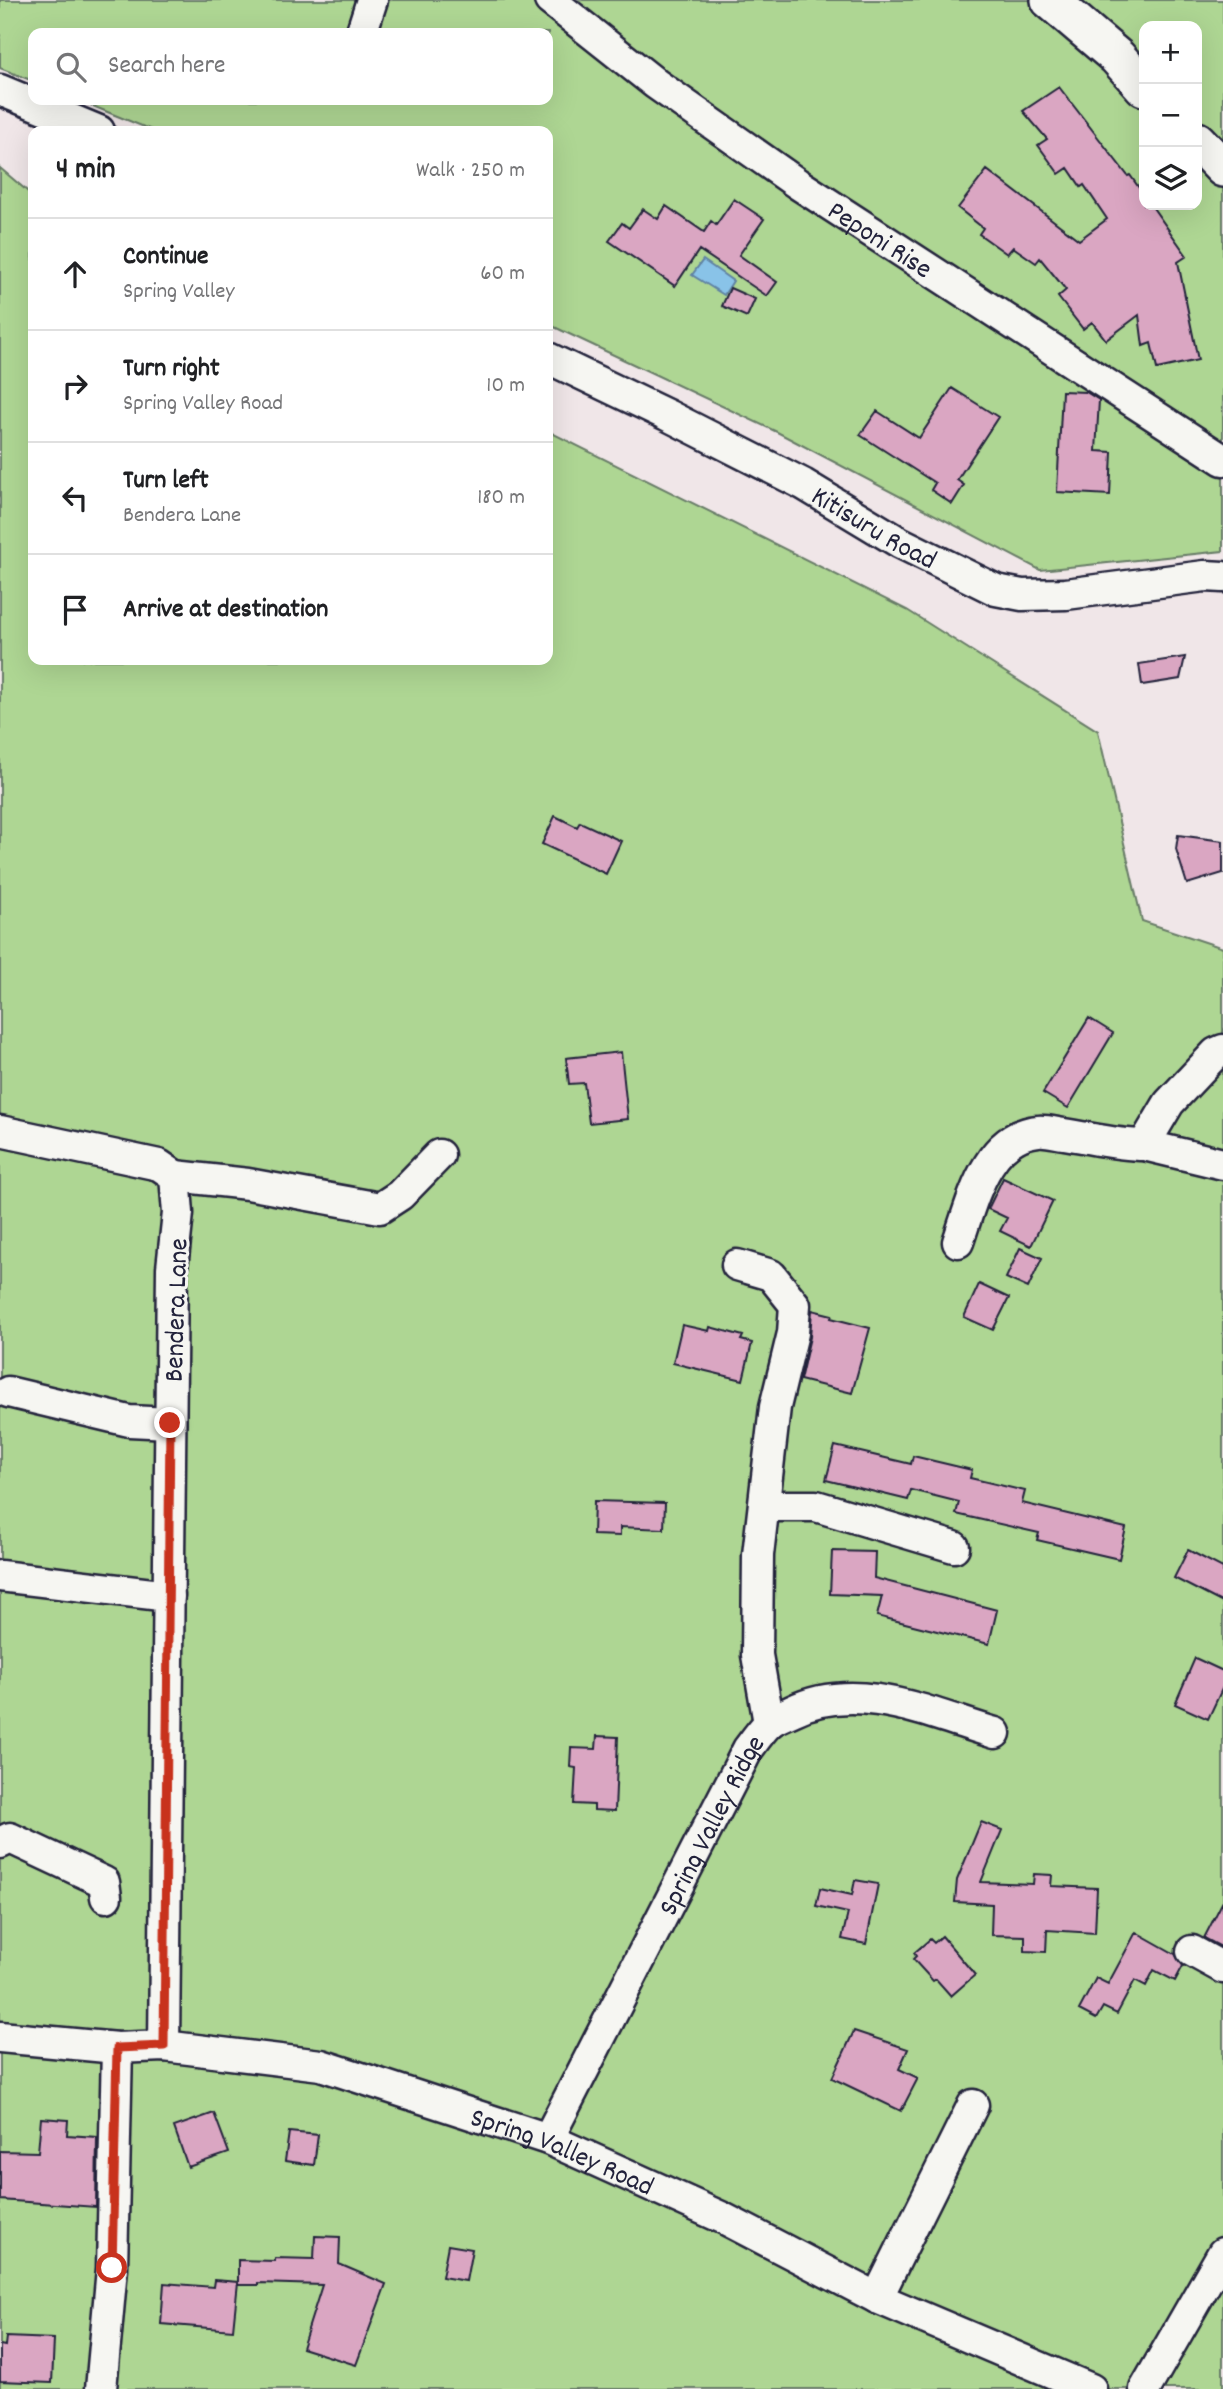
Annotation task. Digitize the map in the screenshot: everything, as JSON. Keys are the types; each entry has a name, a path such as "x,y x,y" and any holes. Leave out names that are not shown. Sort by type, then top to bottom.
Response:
{"main road":[{"path":"1051,0 1117,57 1141,84"},
{"path":"1202,146 1223,168"}],"street":[{"path":"363,28 372,0"},
{"name":"Peponi Rise","path":"550,0 656,84 798,184 1223,460"},
{"path":"0,90 28,102"},
{"path":"36,105 87,126"},
{"name":"Kitisuru Road","path":"553,360 803,484 899,542 996,590 1022,595 1066,594 1205,576 1223,577"},
{"path":"1144,1145 1169,1103 1223,1050"},
{"path":"958,1242 989,1162 1013,1139 1038,1130 1127,1145 1144,1145 1223,1164"},
{"path":"0,1131 159,1165 175,1176 248,1184 380,1208 400,1195 439,1155"},
{"name":"Bendera Lane","path":"164,2046 172,1268 178,1213 175,1176"},
{"path":"737,1265 771,1275 795,1304 793,1333 775,1407 758,1555 757,1655 769,1723"},
{"path":"8,1392 129,1421 170,1423"},
{"path":"765,1506 816,1506 954,1547"},
{"path":"0,1576 169,1596"},
{"name":"Spring Valley Ridge","path":"548,2138 748,1749 769,1723 801,1707 826,1701 847,1698 885,1699 995,1733"},
{"path":"0,1843 10,1838 104,1882 106,1897"},
{"path":"1192,1951 1223,1968"},
{"name":"Spring Valley Road","path":"0,2037 117,2048 164,2046 321,2065 548,2138 723,2218 877,2298 1047,2380 1091,2389"},
{"path":"101,2389 112,2268 117,2048"},
{"path":"877,2298 973,2105"},
{"path":"1145,2389 1223,2253"}],"green space":[{"path":"0,0 1223,0 1223,551 1040,570 777,432 553,326 553,126 142,126 90,105 553,105 553,28 28,28 28,79 0,68"},
{"path":"0,168 28,192 28,665 553,665 553,433 907,610 1098,731 1142,921 1223,948 1223,2389 0,2389"}],"water":[{"path":"703,260 733,281 724,295 692,275"}],"building":[{"path":"1059,87 1139,188 1139,210 1155,210 1187,256 1178,262 1198,360 1157,369 1151,343 1143,346 1139,315 1106,340 1092,322 1083,329 1058,297 1066,290 1040,258 1036,263 1013,247 1007,254 979,234 983,228 958,208 987,170 1079,240 1107,219 1084,185 1081,187 1068,168 1059,174 1038,145 1047,139 1023,111"},
{"path":"734,199 764,219 739,255 777,282 767,296 699,250 675,286 609,241 622,223 629,228 643,209 658,219 666,206 704,232 711,221 716,225"},
{"path":"730,288 755,299 747,317 722,306"},
{"path":"952,388 998,417 957,480 964,485 952,504 931,490 935,483 860,435 877,411 919,438"},
{"path":"1062,391 1086,392 1099,400 1096,451 1112,452 1110,495 1057,492"},
{"path":"1185,657 1180,679 1142,685 1139,664"},
{"path":"555,816 577,827 580,822 621,841 606,874 542,844"},
{"path":"1178,835 1223,841 1223,873 1187,884 1176,849"},
{"path":"1089,1018 1113,1033 1068,1108 1043,1093"},
{"path":"621,1052 628,1119 589,1123 584,1083 569,1084 566,1058"},
{"path":"1003,1178 1053,1201 1031,1246 1000,1231 1007,1218 988,1209"},
{"path":"1020,1248 1042,1258 1028,1288 1006,1278"},
{"path":"979,1284 1009,1298 993,1330 964,1317"},
{"path":"812,1310 870,1328 852,1393 800,1380 810,1337"},
{"path":"682,1325 709,1331 710,1327 743,1336 741,1340 752,1343 743,1380 673,1363"},
{"path":"835,1446 911,1464 913,1456 972,1470 970,1478 1025,1491 1022,1503 1126,1528 1119,1559 1037,1540 1039,1533 956,1514 959,1502 911,1490 908,1500 826,1480"},
{"path":"594,1501 665,1503 664,1529 620,1527 620,1536 593,1535"},
{"path":"1188,1550 1223,1568 1223,1603 1174,1578"},
{"path":"832,1551 875,1552 874,1578 997,1610 989,1644 877,1616 882,1596 830,1594"},
{"path":"1195,1658 1223,1671 1223,1687 1208,1719 1175,1704"},
{"path":"597,1736 618,1737 615,1811 594,1810 594,1805 574,1804 576,1768 570,1767 571,1748 596,1749"},
{"path":"981,1822 1002,1830 981,1882 1033,1884 1034,1874 1052,1875 1051,1886 1097,1888 1095,1933 1047,1930 1046,1952 1025,1951 1025,1936 991,1935 992,1904 955,1902 957,1880"},
{"path":"855,1880 878,1884 866,1944 842,1939 848,1913 816,1906 820,1888 852,1895"},
{"path":"1223,1901 1223,1948 1204,1938"},
{"path":"1136,1932 1175,1954 1183,1966 1175,1981 1154,1970 1146,1986 1135,1980 1117,2014 1103,2007 1096,2019 1079,2010 1096,1978 1108,1984"},
{"path":"942,1936 975,1975 951,1996 913,1959 916,1956 914,1953 930,1939 934,1943"},
{"path":"854,2031 908,2049 899,2069 918,2078 901,2111 832,2078"},
{"path":"214,2113 229,2153 188,2167 174,2127"},
{"path":"41,2118 68,2120 67,2135 97,2137 96,2207 0,2200 0,2151 38,2152"},
{"path":"289,2132 318,2135 314,2165 285,2161"},
{"path":"315,2236 340,2237 339,2264 386,2284 356,2365 302,2348 322,2285 238,2285 238,2260 314,2259"},
{"path":"448,2245 472,2249 466,2281 442,2277"},
{"path":"214,2280 238,2282 233,2330 161,2324 164,2283 213,2287"},
{"path":"6,2337 54,2339 52,2383 0,2381 0,2345 5,2346"}],"route":[{"path":"112,2268 117,2048 164,2046 170,1423"}]}
